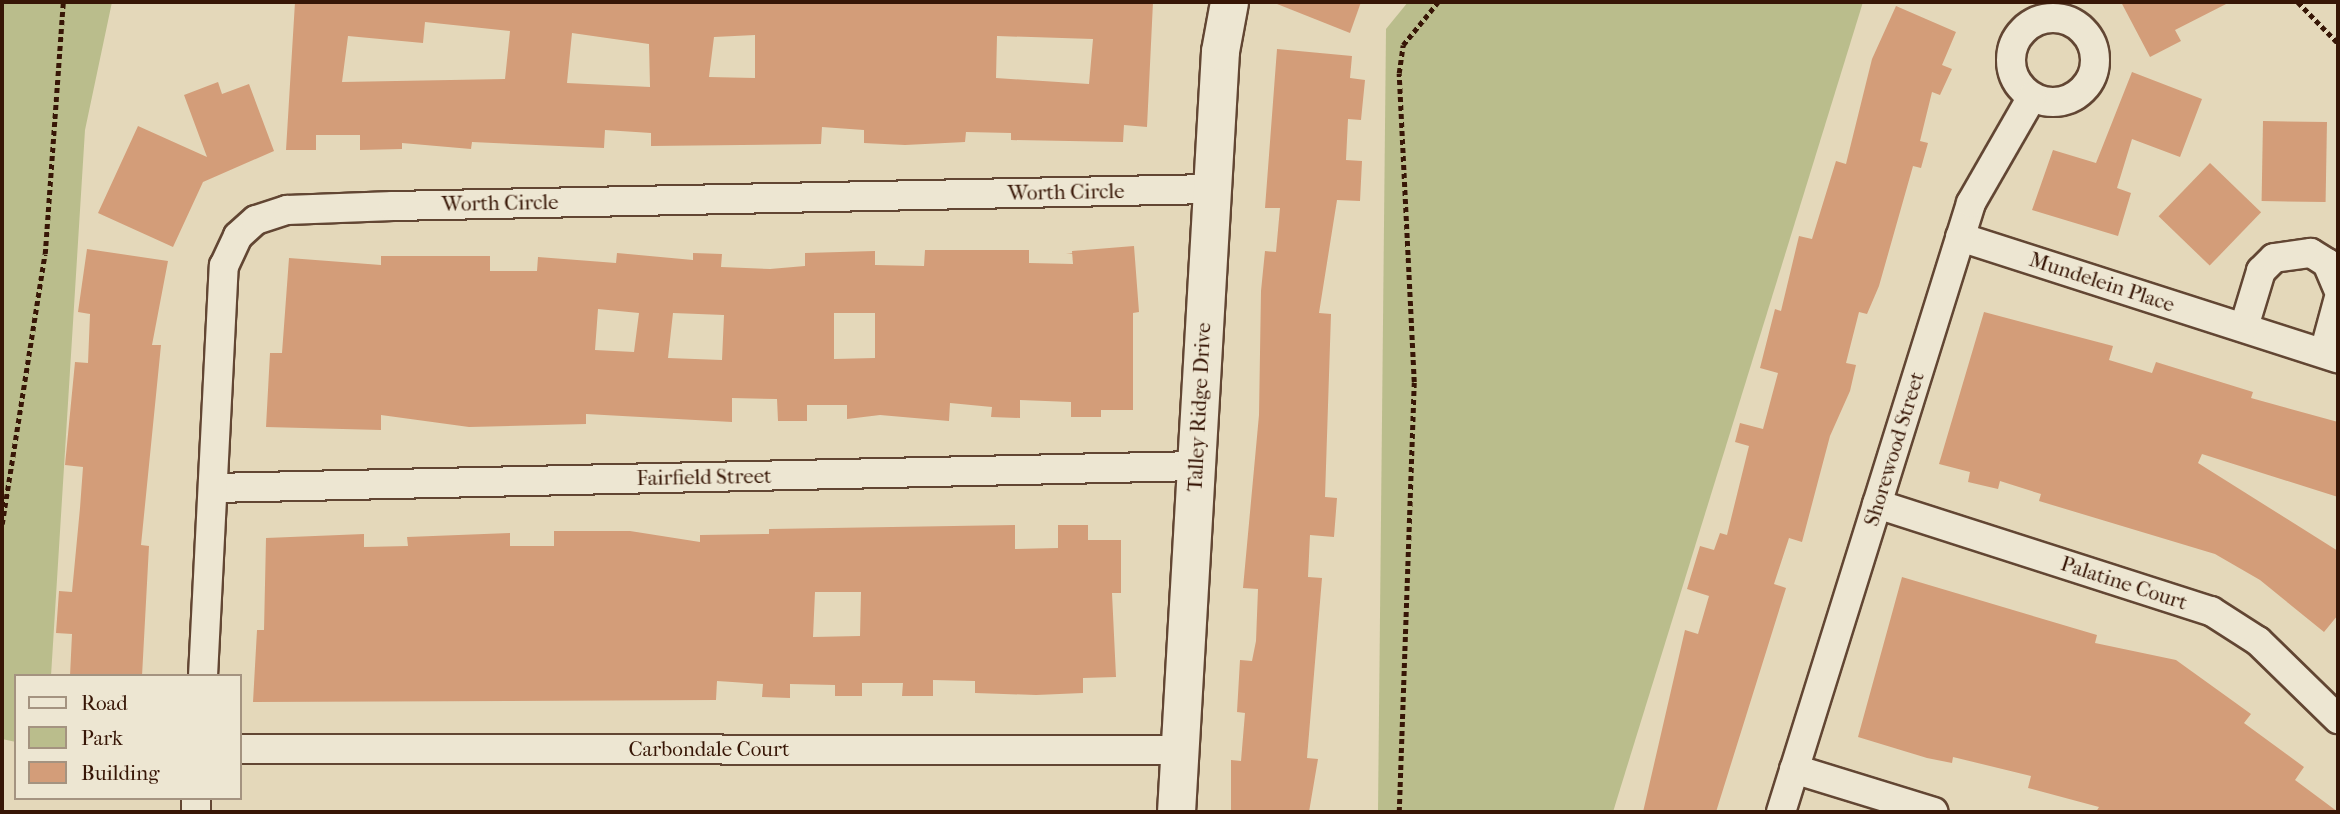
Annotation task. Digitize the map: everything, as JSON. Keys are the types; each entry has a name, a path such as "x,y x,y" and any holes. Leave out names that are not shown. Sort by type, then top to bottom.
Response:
{"street":[{"name":"Talley Ridge Drive","path":"1176,812 1212,189 1229,2"},
{"name":"Shorewood Street","path":"1781,812 1971,202 2032,97"},
{"name":"Worth Circle","path":"203,674 224,266 237,236 256,220 287,210 1212,189"},
{"name":"Mundelein Place","path":"1960,237 2331,355 2338,301"},
{"path":"2244,327 2261,271 2274,258 2311,253 2327,263 2338,289"},
{"name":"Fairfield Street","path":"213,488 1195,466"},
{"name":"Palatine Court","path":"1877,504 2211,611 2258,641 2338,719"},
{"name":"Carbondale Court","path":"242,749 1178,750"},
{"path":"1794,769 1934,812"}],"path":[{"path":"2,524 45,254 63,2"},
{"path":"1399,812 1414,382 1399,73 1403,45 1437,2"},
{"path":"2298,2 2338,43"}],"green space":[{"path":"2,2 112,2 85,130 51,674 14,674 14,742 2,739"},
{"path":"1408,2 1863,2 1613,812 1378,812 1386,29"}],"building":[{"path":"295,2 1153,2 1147,127 1124,125 1123,142 1011,140 1011,133 966,132 965,142 905,145 864,143 864,130 822,127 821,144 651,146 651,133 605,130 604,148 472,142 471,149 402,143 402,149 360,150 360,135 316,135 316,150 286,150","holes":["425,22 510,31 505,79 342,82 348,36 423,43","572,33 649,44 650,87 567,83","755,35 755,78 709,77 714,37","997,36 1093,39 1089,84 996,78"]},
{"path":"1272,2 1361,2 1350,33"},
{"path":"2121,2 2230,2 2175,30 2181,41 2150,57"},
{"path":"1896,6 1956,32 1942,65 1952,69 1940,95 1932,92 1920,141 1928,143 1921,168 1913,166 1879,286 1867,314 1859,312 1846,363 1856,365 1850,391 1830,436 1802,542 1789,538 1774,584 1786,588 1716,812 1643,812 1685,630 1698,634 1709,596 1687,589 1700,546 1714,550 1720,533 1727,535 1749,446 1735,442 1740,423 1763,429 1778,373 1760,368 1775,309 1781,311 1799,236 1812,239 1836,161 1846,164 1872,59"},
{"path":"1277,49 1352,56 1350,78 1365,80 1361,120 1348,119 1346,160 1362,161 1360,201 1337,200 1319,313 1331,314 1325,497 1337,498 1334,537 1310,535 1308,577 1322,578 1307,758 1318,759 1309,812 1231,812 1231,760 1241,761 1245,713 1237,712 1240,660 1252,661 1256,641 1258,589 1243,588 1259,415 1261,291 1265,251 1276,252 1280,208 1265,208"},
{"path":"2132,72 2202,99 2180,157 2132,139 2117,188 2131,193 2118,236 2032,210 2053,150 2096,163"},
{"path":"218,82 222,94 249,84 274,151 203,182 173,247 98,213 138,126 207,157 184,95"},
{"path":"2263,121 2327,122 2326,202 2262,201"},
{"path":"2210,163 2261,212 2210,266 2159,216"},
{"path":"1134,246 1139,312 1133,313 1133,410 1101,410 1101,417 1071,417 1071,402 1020,400 1020,418 991,417 992,407 950,403 949,421 880,415 847,419 847,405 807,405 807,421 778,421 777,399 732,398 732,422 586,414 586,424 469,427 381,415 381,430 266,427 270,353 282,353 289,258 381,265 381,256 490,256 490,271 537,271 538,257 616,263 617,253 693,260 693,253 722,254 721,267 770,269 805,266 805,253 875,251 875,265 924,266 925,250 1029,250 1029,263 1073,264 1072,251","holes":["598,309 639,313 634,352 595,350","673,313 724,315 722,360 668,358","834,313 875,313 875,358 834,359"]},
{"path":"87,249 168,261 152,345 161,345 141,545 149,546 142,674 70,674 72,634 56,633 59,591 72,592 83,467 65,465 75,362 88,363 90,314 78,312"},
{"path":"1984,312 2113,346 2109,360 2152,373 2156,362 2253,392 2251,398 2338,422 2338,497 2202,454 2198,463 2338,551 2338,615 2324,632 2260,580 2215,554 2039,501 2041,494 2000,481 1998,489 1968,482 1970,472 1939,464"},
{"path":"1015,525 1015,549 1058,548 1058,525 1088,525 1088,540 1121,540 1121,593 1112,593 1116,677 1083,678 1083,693 1036,695 975,693 975,681 933,680 933,696 902,696 903,683 862,683 862,696 835,696 835,685 790,684 790,698 762,697 763,684 717,681 716,700 253,702 257,630 264,630 266,538 364,534 364,547 408,546 407,537 510,533 510,546 554,546 554,531 630,531 700,542 700,535 769,534 769,529","holes":["815,592 861,592 860,636 813,637"]},
{"path":"1902,577 2097,635 2095,643 2176,660 2251,714 2244,723 2304,767 2295,780 2338,812 2096,812 2099,807 2028,788 2031,776 1953,757 1952,763 1927,758 1858,737"}]}
